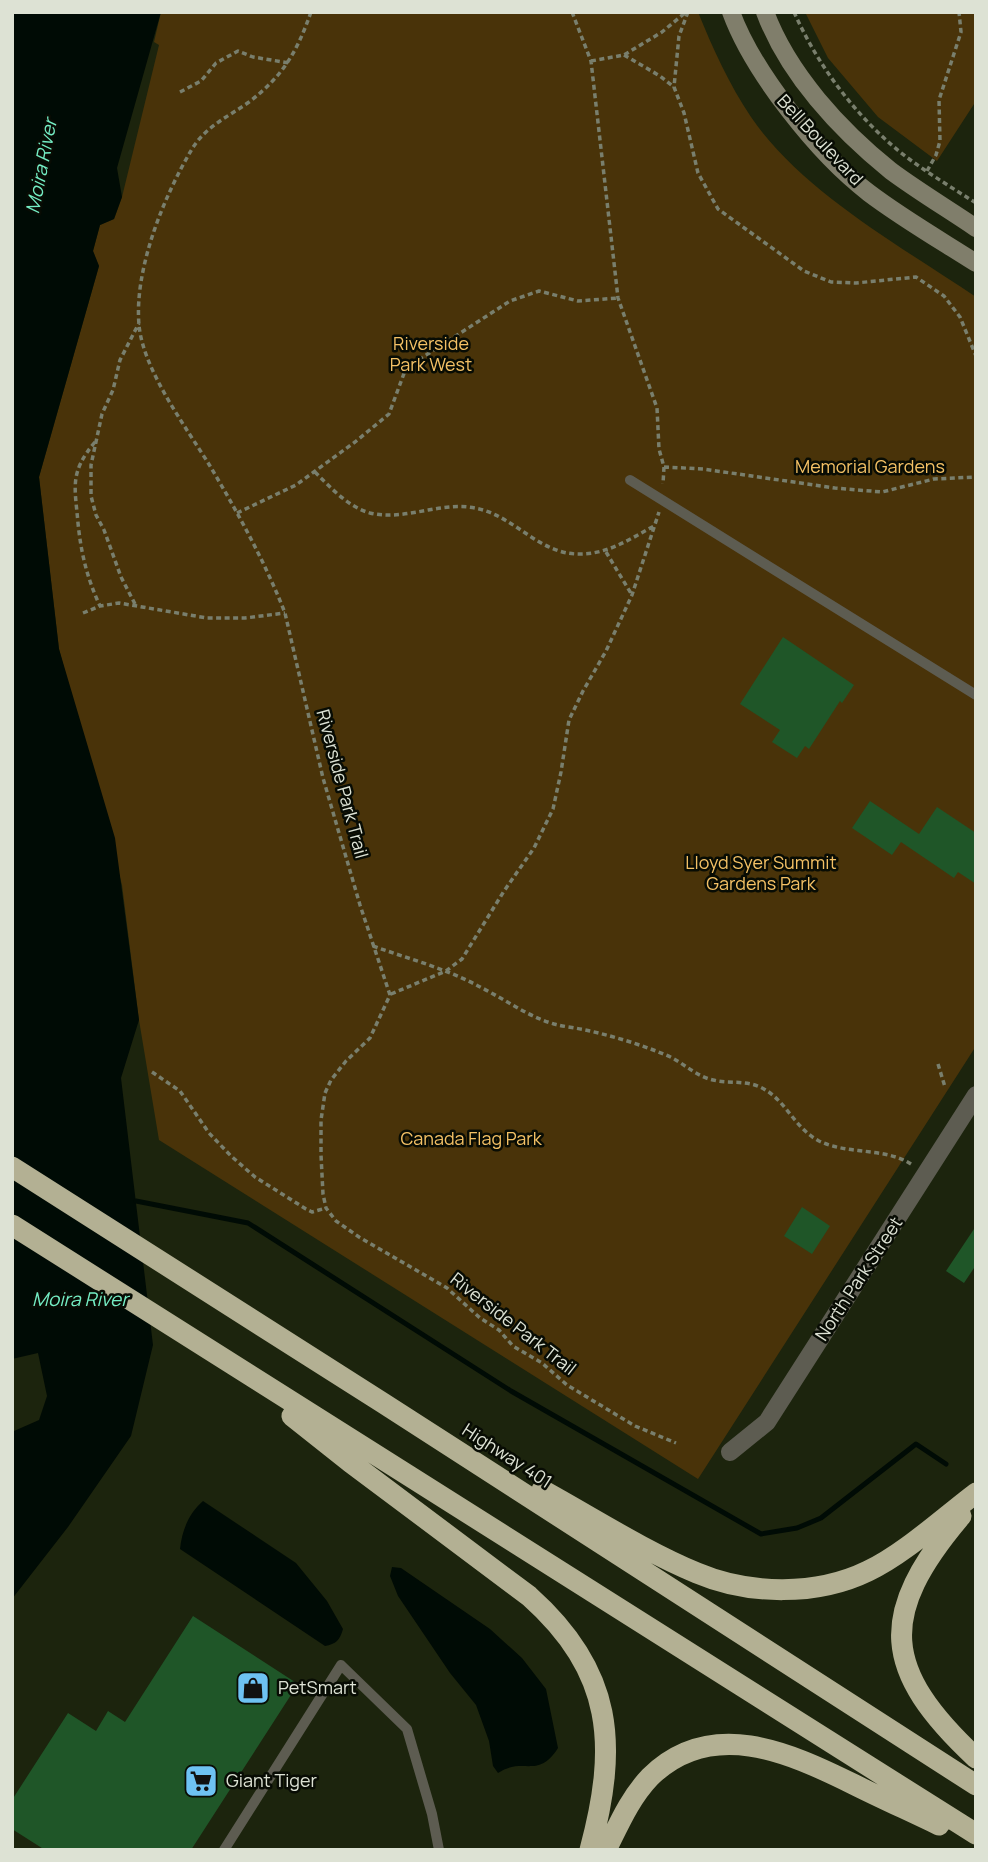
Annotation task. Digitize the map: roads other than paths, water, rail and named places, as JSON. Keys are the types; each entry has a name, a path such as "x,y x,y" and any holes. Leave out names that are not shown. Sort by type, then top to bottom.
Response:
{"highway":[{"name":"Highway 401","path":"12,1167 976,1785"},
{"path":"12,1225 976,1834"},
{"path":"203,1346 350,1462 529,1596 570,1639 591,1674 607,1745 605,1775 590,1850"},
{"path":"383,1403 664,1557 698,1574 732,1584 792,1590 842,1582 868,1572 888,1560 976,1493"},
{"path":"976,1499 935,1547 910,1589 903,1613 901,1634 905,1662 924,1703 976,1758"},
{"path":"606,1850 637,1793 662,1767 691,1751 723,1745 759,1746 793,1756 976,1842"}],"main road":[{"name":"Bell Boulevard","path":"731,12 741,38 772,88 839,165 868,192 976,263"},
{"name":"Bell Boulevard","path":"765,12 772,32 798,73 836,120 891,170 976,228"}],"street":[{"name":"North Park Street","path":"730,1452 767,1422 976,1095"}],"lane":[{"path":"630,480 976,695"},
{"path":"223,1850 341,1665 407,1729 432,1814 439,1850"}],"water":[{"name":"Moira River","path":"12,12 161,12 117,168 122,197 114,219 100,225 93,251 99,266 39,477 59,649 115,838 139,1020 121,1078 153,1345 131,1436 68,1527 12,1599 12,1428 14,1431 39,1420 47,1396 38,1353 12,1359"},
{"path":"203,1501 296,1563 327,1601 343,1629 337,1641 325,1646 180,1549 187,1522"},
{"path":"392,1567 401,1568 490,1629 522,1658 546,1689 558,1748 551,1758 537,1765 515,1766 498,1773 493,1766 489,1741 476,1705 450,1673 398,1596 390,1576"}],"waterway":[{"path":"136,1201 248,1223 511,1391 761,1534 797,1528 821,1518 916,1444 946,1464"}],"place":[{"name":"PetSmart","path":"253,1688"},
{"name":"Giant Tiger","path":"201,1781"}],"park label":[{"name":"Riverside Park West","path":"431,354"},
{"name":"Memorial Gardens","path":"870,467"},
{"name":"Lloyd Syer Summit Gardens Park","path":"761,873"},
{"name":"Canada Flag Park","path":"471,1139"}]}
